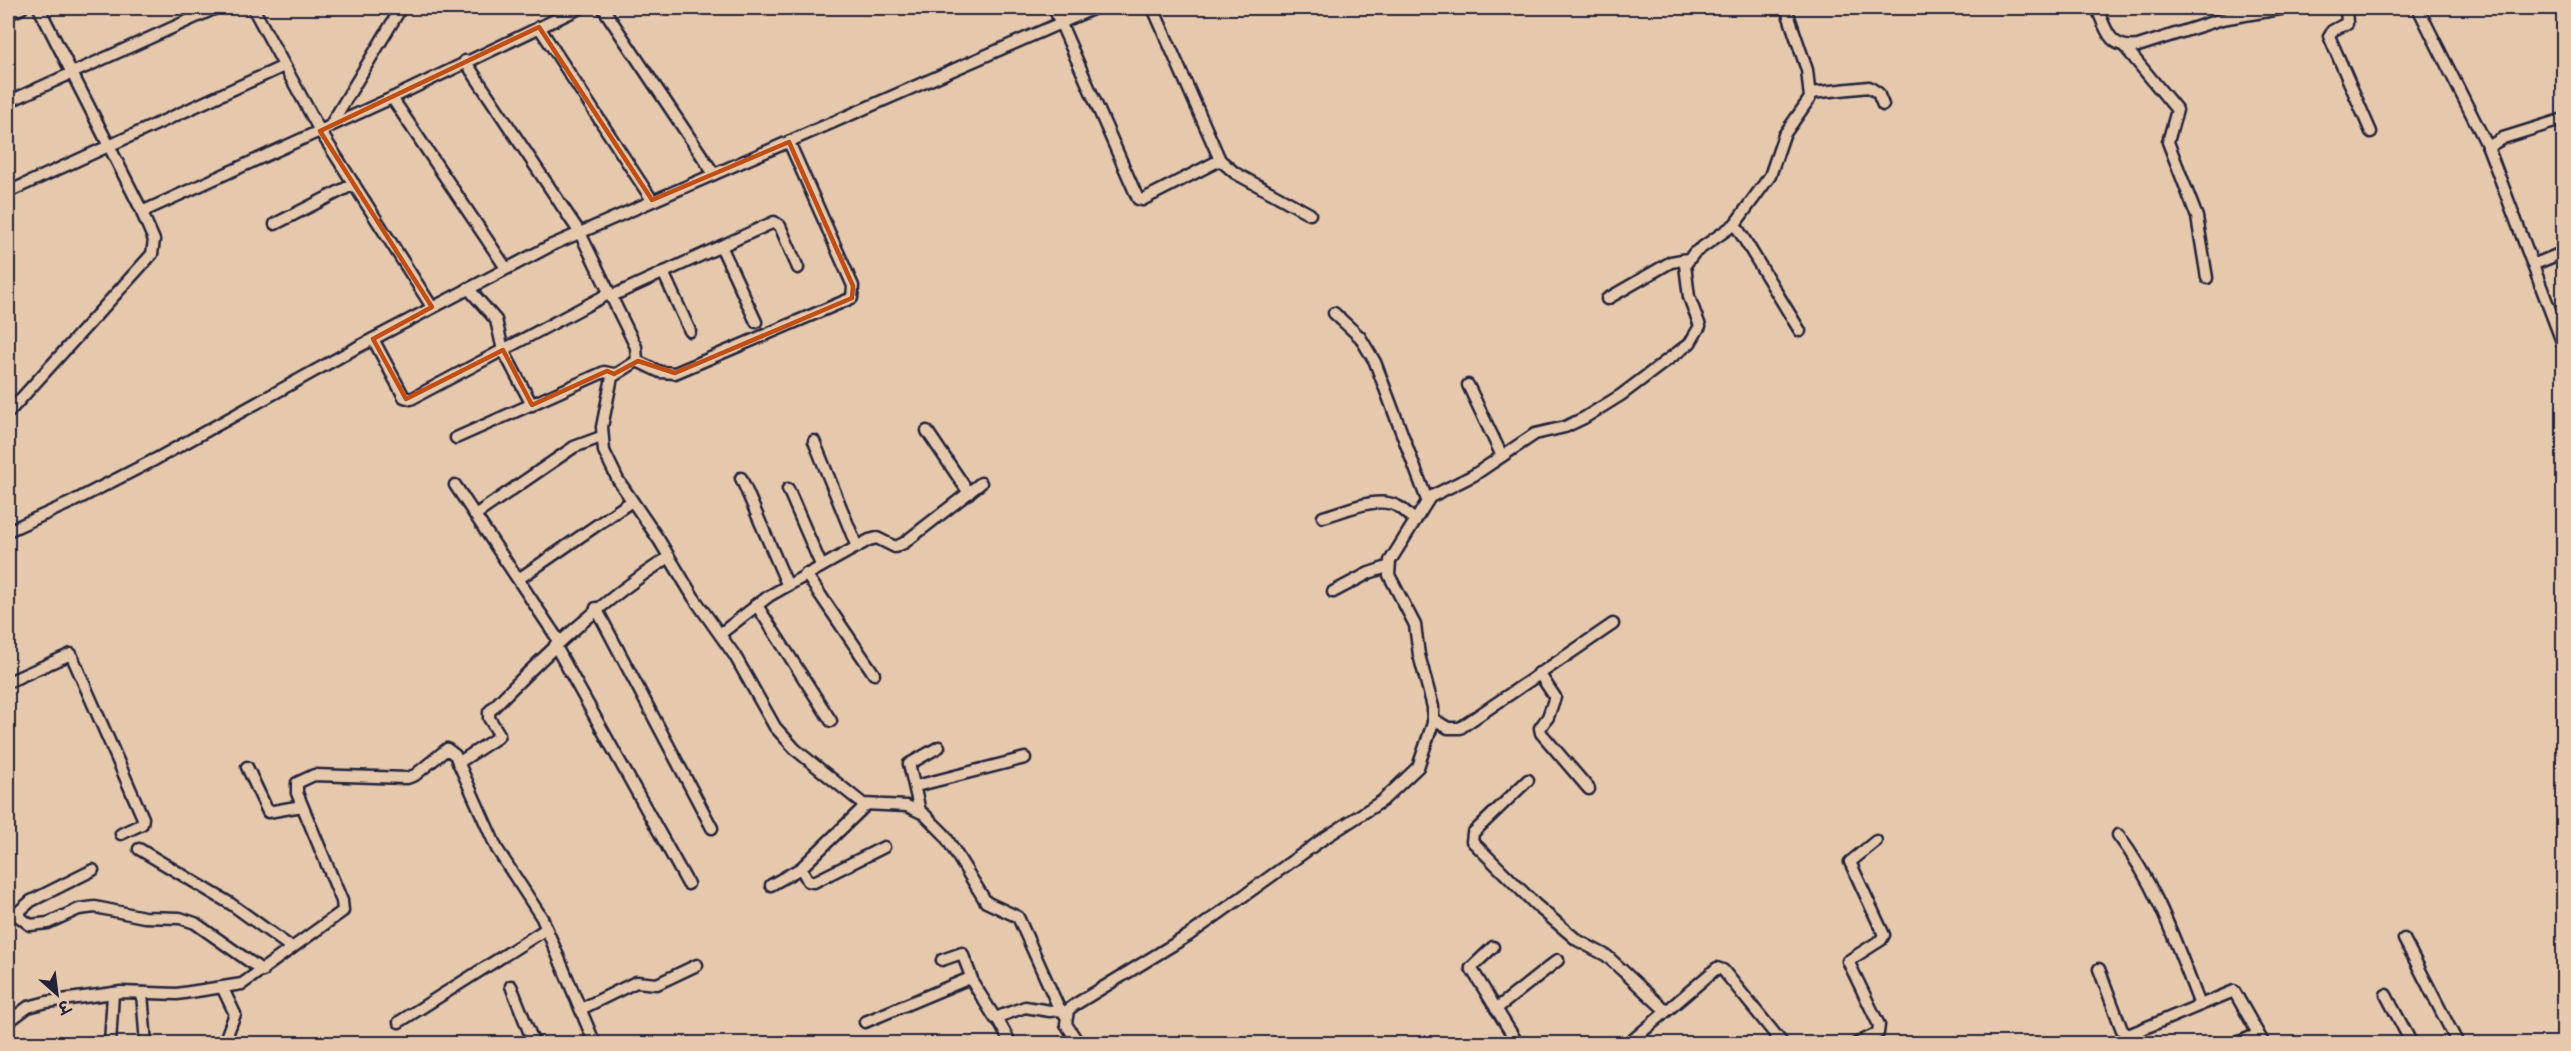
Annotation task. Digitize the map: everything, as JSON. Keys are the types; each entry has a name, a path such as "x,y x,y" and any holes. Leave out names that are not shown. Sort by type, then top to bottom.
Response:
{"street":[{"path":"8,14 22,8"},
{"path":"8,413 66,352 152,254 154,240 73,71 39,8"},
{"path":"8,102 216,8"},
{"path":"253,8 284,66 325,129 354,184 432,307"},
{"path":"325,129 401,8"},
{"path":"143,213 580,8"},
{"path":"603,8 714,174"},
{"path":"1054,8 1138,199 1142,200 1220,160"},
{"path":"8,531 146,465 506,268 652,200 1095,8"},
{"path":"1153,8 1220,160 1235,173 1310,214"},
{"path":"1607,299 1671,262 1688,260 1735,224 1770,176 1784,135 1807,104 1811,93 1801,50 1786,8"},
{"path":"2097,8 2113,40 2125,47 2177,110 2168,142 2197,217 2207,278"},
{"path":"2125,47 2138,46 2222,19 2286,8"},
{"path":"2346,8 2347,23 2332,31 2330,36 2371,132"},
{"path":"2418,8 2488,147 2535,264 2564,347"},
{"path":"539,27 652,200"},
{"path":"465,61 580,233 636,347 637,360"},
{"path":"8,192 284,66"},
{"path":"1811,93 1869,87 1878,93 1883,105"},
{"path":"392,98 506,268"},
{"path":"2488,147 2504,138 2564,119"},
{"path":"637,360 660,372 675,373 852,298 853,286 789,142"},
{"path":"275,224 354,184"},
{"path":"373,339 406,399 414,398 611,294 769,223 776,223 798,268"},
{"path":"1735,224 1800,330"},
{"path":"721,246 756,322"},
{"path":"2535,264 2564,252"},
{"path":"1333,592 1355,579 1387,567 1427,500 1474,475 1535,434 1565,427 1584,418 1639,382 1689,343 1701,326 1686,284 1684,270 1688,260"},
{"path":"663,272 690,331"},
{"path":"468,288 496,320 503,350 530,402"},
{"path":"1334,313 1360,337 1375,362 1427,500"},
{"path":"637,360 614,374 610,383 601,437 604,451 632,501 694,598 720,634 781,735 866,805 898,805 920,811 944,834 986,902 1018,916 1063,1013 1067,1029 1079,1044"},
{"path":"456,438 530,402 604,372 614,374"},
{"path":"1468,385 1502,456"},
{"path":"927,431 969,493"},
{"path":"475,515 574,447 601,437"},
{"path":"814,441 857,547"},
{"path":"741,478 787,584"},
{"path":"720,634 756,604 787,584 857,547 877,538 891,546 899,546 981,483"},
{"path":"456,485 520,578 688,884"},
{"path":"788,489 822,565"},
{"path":"520,578 632,501"},
{"path":"1323,517 1359,507 1389,503 1400,508 1415,522"},
{"path":"458,763 498,737 499,734 489,718 489,712 557,643 596,608 669,557"},
{"path":"997,1018 1025,1007 1063,1013 1189,935 1395,790 1418,767 1433,719 1433,707 1419,655 1415,625 1387,567"},
{"path":"806,574 874,674"},
{"path":"756,604 831,721"},
{"path":"596,608 712,828"},
{"path":"1433,719 1448,728 1460,728 1613,624"},
{"path":"8,682 71,654 143,818 142,824 121,834"},
{"path":"1539,674 1555,697 1548,717 1540,728 1540,733 1589,789"},
{"path":"920,811 910,762 939,747"},
{"path":"8,1022 34,1005 113,993 177,994 223,989 242,984 339,915 343,906 302,806 297,783 309,776 407,778 415,775 447,748 451,750 458,763 497,849 538,910 595,1044"},
{"path":"916,786 1025,758"},
{"path":"247,767 268,812 302,806"},
{"path":"1528,780 1473,833 1472,841 1536,905 1577,940 1606,956 1666,1011"},
{"path":"771,885 801,868 866,805"},
{"path":"2118,835 2138,863 2157,899 2200,1005"},
{"path":"1856,1044 1878,1033 1879,1024 1848,961 1881,940 1884,935 1850,862 1876,841"},
{"path":"801,868 808,881 814,882 884,847"},
{"path":"139,849 231,904 292,948"},
{"path":"93,870 12,911 30,925 48,923 79,909 94,907 144,918 180,918 195,923 262,971"},
{"path":"399,1022 546,929"},
{"path":"2404,939 2458,1044"},
{"path":"1493,947 1471,968 1518,1044"},
{"path":"942,960 962,953 972,979 1011,1044"},
{"path":"1496,1009 1558,960"},
{"path":"581,1009 636,982 657,984 696,965"},
{"path":"1628,1044 1713,969 1720,968 1783,1044"},
{"path":"2099,969 2122,1030 2128,1035 2234,991 2261,1039 2235,1044"},
{"path":"865,1022 972,979"},
{"path":"512,986 534,1044"},
{"path":"223,989 235,1014 227,1035 230,1044"},
{"path":"110,1044 113,993"},
{"path":"142,993 146,1044"},
{"path":"2386,995 2412,1044"}],"highlighted area":[{"path":"539,27 652,200 789,142 853,286 852,298 675,373 638,361 614,374 607,371 532,405 503,350 406,399 373,339 432,307 320,131"}]}
